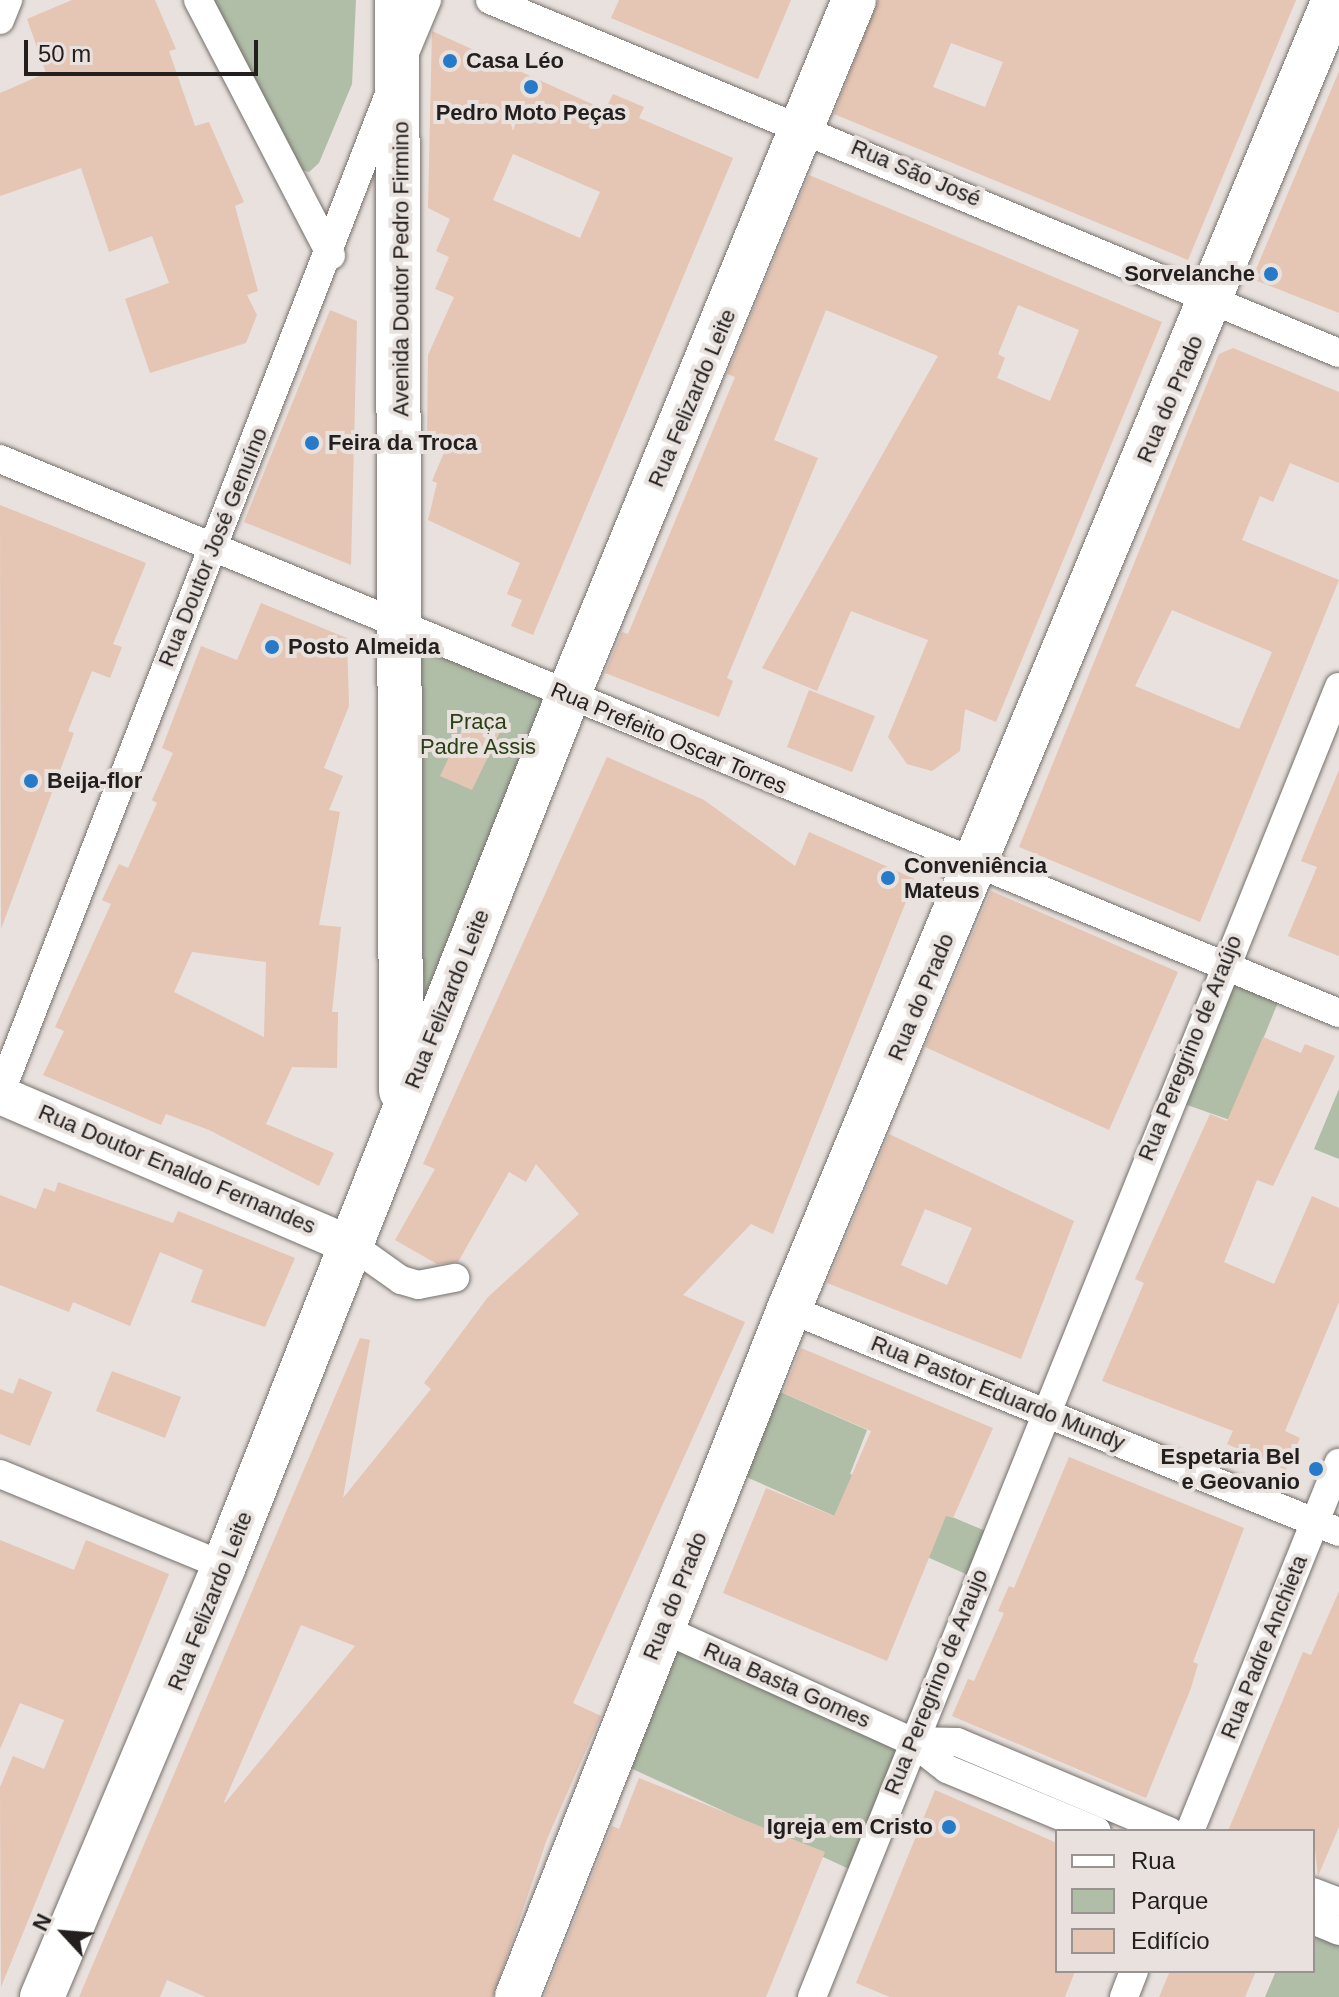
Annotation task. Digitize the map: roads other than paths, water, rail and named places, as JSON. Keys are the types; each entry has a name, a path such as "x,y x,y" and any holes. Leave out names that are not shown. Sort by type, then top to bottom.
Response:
{"main road":[{"name":"Avenida Doutor Pedro Firmino","path":"397,0 403,628 401,1114"},
{"name":"Rua Felizardo Leite","path":"42,1997 224,1566 568,696 805,126 854,0"},
{"name":"Rua do Prado","path":"517,1997 789,1309 1334,0"},
{"name":"Rua Doutor Enaldo Fernandes","path":"0,1094 353,1246"}],"street":[{"path":"0,20 8,0"},
{"path":"198,0 331,256"},
{"name":"Rua Doutor José Genuíno","path":"0,1094 212,546 331,256 400,64 427,0"},
{"name":"Rua São José","path":"490,0 805,126 1339,353"},
{"name":"Rua Prefeito Oscar Torres","path":"0,459 1339,1013"},
{"name":"Rua Peregrino de Araújo","path":"1045,1411 1223,965 1339,687"},
{"path":"353,1246 401,1280 418,1285 455,1278"},
{"name":"Rua Pastor Eduardo Mundy","path":"789,1309 1327,1527"},
{"name":"Rua Peregrino de Araujo","path":"812,1997 911,1741 1045,1411"},
{"name":"Rua Padre Anchieta","path":"1191,1829 1327,1527 1339,1463"},
{"path":"0,1474 224,1566"},
{"name":"Rua Basta Gomes","path":"663,1629 911,1741 947,1769 1092,1829"},
{"name":"Rua Basta Gomes","path":"911,1741 957,1742 1164,1829"},
{"path":"1315,1893 1339,1902"},
{"path":"1315,1921 1339,1931"},
{"path":"1124,1997 1133,1973"}],"place":[{"name":"Casa Léo","path":"450,61"},
{"name":"Pedro Moto Peças","path":"531,87"},
{"name":"Sorvelanche","path":"1271,274"},
{"name":"Feira da Troca","path":"312,443"},
{"name":"Posto Almeida","path":"272,647"},
{"name":"Beija-flor","path":"31,781"},
{"name":"Conveniência Mateus","path":"888,878"},
{"name":"Espetaria Bel e Geovanio","path":"1316,1469"},
{"name":"Igreja em Cristo","path":"949,1827"}],"park label":[{"name":"Praça Padre Assis","path":"478,734"}]}
